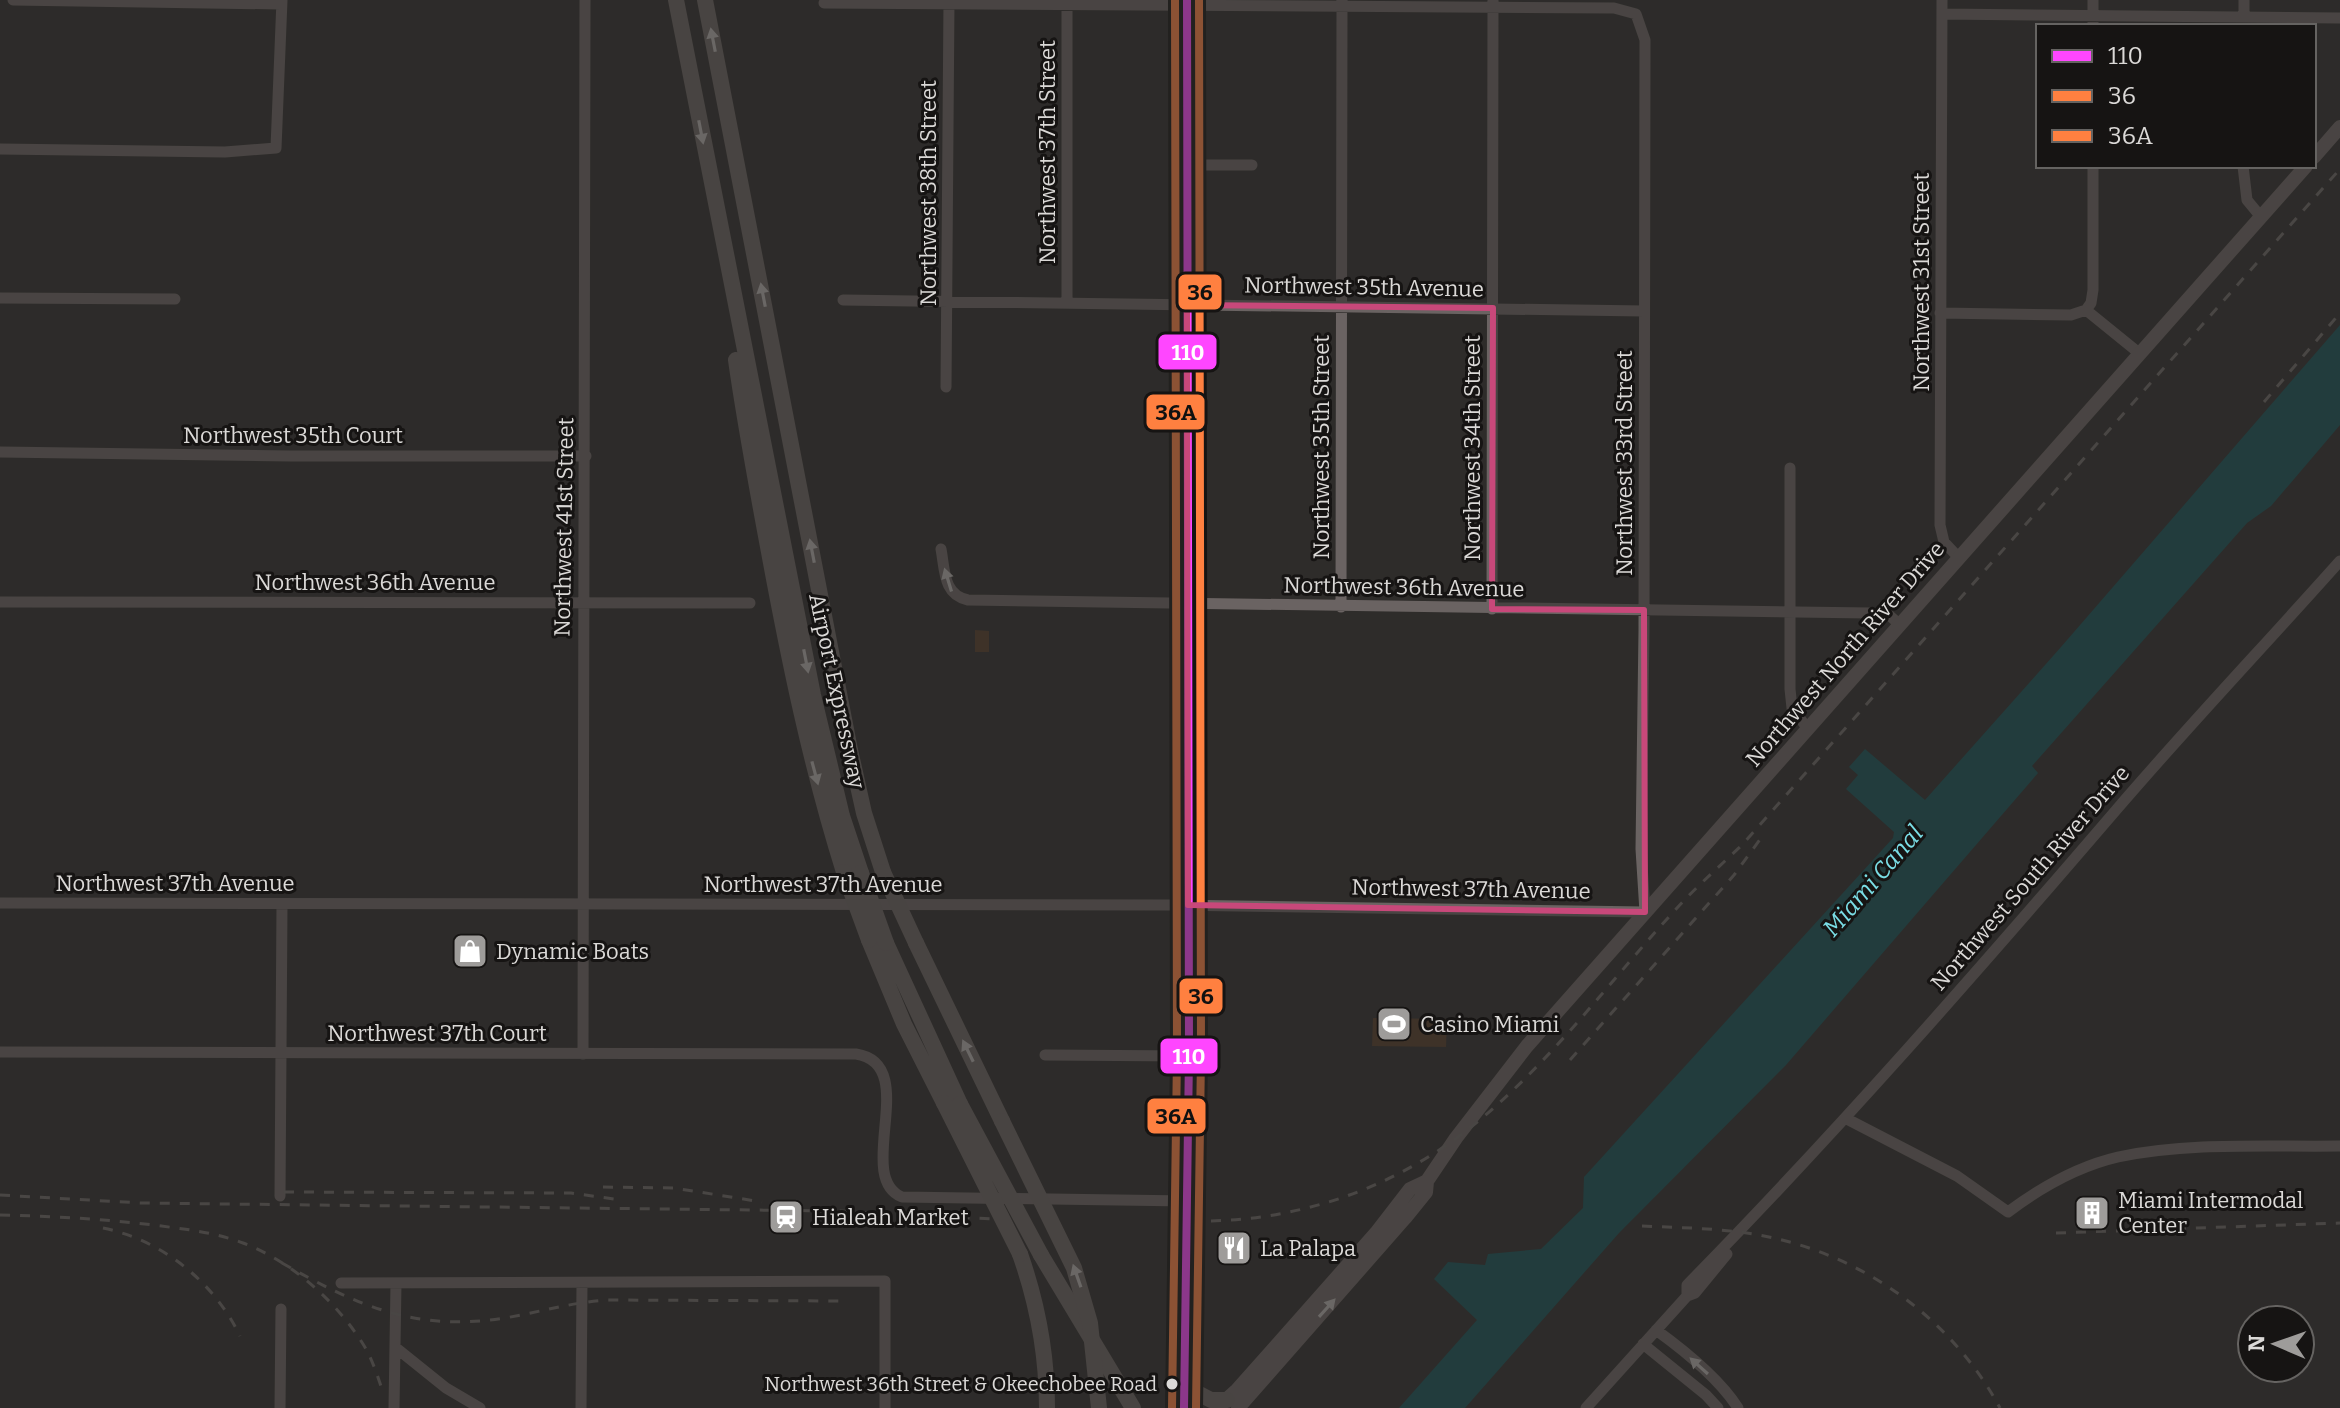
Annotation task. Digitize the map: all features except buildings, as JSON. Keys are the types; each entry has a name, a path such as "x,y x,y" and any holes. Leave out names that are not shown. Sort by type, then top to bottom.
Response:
{"highway":[{"name":"Airport Expressway","path":"676,0 813,695 852,872 878,942 952,1103 1108,1367 1112,1389 1125,1404"},
{"name":"Airport Expressway","path":"705,0 864,813 883,872 1074,1268 1090,1323 1099,1408"},
{"path":"1184,1408 1189,1056 1187,2"},
{"path":"952,1103 1020,1254 1041,1327 1047,1408"},
{"path":"1184,1386 1227,1405"}],"main road":[{"path":"2316,155 2340,127"},
{"name":"Northwest North River Drive","path":"1227,1405 1296,1333 1410,1189 1427,1181 1504,1075 1645,912 2304,168"}],"street":[{"path":"0,149 225,152 276,148 282,2 13,0"},
{"name":"Northwest 41st Street","path":"583,1054 585,0"},
{"name":"Northwest 31st Street","path":"1942,0 1940,525 1944,542 1959,558"},
{"path":"2093,0 2093,21"},
{"path":"2244,0 2244,21"},
{"name":"Northwest 38th Street","path":"946,387 949,1"},
{"name":"Northwest 37th Street","path":"1067,2 1067,303"},
{"path":"824,3 1493,4"},
{"name":"Northwest 35th Street","path":"1341,607 1342,3"},
{"name":"Northwest 33rd Street","path":"1493,4 1614,8 1636,14 1645,40 1641,849 1645,912"},
{"name":"Northwest 34th Street","path":"1492,609 1493,4"},
{"path":"1942,14 2093,21 2340,18"},
{"path":"1187,165 1252,165"},
{"path":"1940,313 2071,315 2086,310 2091,303 2093,290 2093,168"},
{"path":"2243,168 2247,200 2261,217"},
{"path":"0,298 175,299"},
{"name":"Northwest 35th Avenue","path":"843,300 1644,311"},
{"path":"2086,310 2139,353"},
{"name":"Northwest 35th Court","path":"0,452 586,456"},
{"path":"1790,468 1788,613 1792,708 1808,729"},
{"name":"Northwest 36th Avenue","path":"941,549 947,583 957,597 968,600 1880,614 1889,615 1900,625"},
{"name":"Northwest South River Drive","path":"1586,1408 1687,1296 1687,1285 1750,1222 1845,1118 2340,561"},
{"name":"Northwest 36th Avenue","path":"0,602 750,603"},
{"name":"Northwest 37th Avenue","path":"0,903 1188,905 1645,912"},
{"path":"280,1196 282,904"},
{"name":"Northwest 37th Court","path":"0,1052 863,1055 881,1069 885,1083 884,1175 890,1191 896,1195 1187,1201"},
{"path":"1045,1055 1189,1056"},
{"path":"1845,1118 1955,1175 2008,1212 2057,1182 2117,1158 2169,1150 2340,1146"},
{"path":"341,1283 885,1281 885,1408"},
{"path":"394,1408 396,1283"},
{"path":"581,1408 582,1283"},
{"path":"280,1408 281,1309"},
{"path":"1656,1330 1704,1370 1738,1408"},
{"path":"1643,1344 1718,1408"},
{"path":"395,1347 446,1388 480,1408"}],"highlighted area":[{"path":"1187,305 1493,308 1492,609 1644,610 1645,912 1188,905"}],"shaded area":[{"path":"975,630 989,631 989,652 975,652"},
{"path":"1373,1018 1447,1019 1446,1047 1372,1046"}],"water":[{"name":"Miami Canal","path":"2340,325 2340,425 2271,506 2247,523 2032,766 2038,773 1786,1065 1619,1233 1465,1408 1399,1408 1477,1320 1434,1279 1448,1262 1485,1265 1488,1254 1541,1249 1583,1208 1584,1177 1893,838 1894,832 1846,789 1858,775 1849,767 1865,749 1925,800"}],"railway":[{"path":"1211,1221 1290,1212 1364,1189 1434,1154 1497,1105 1567,1034 1685,900 1742,845 2340,169"},
{"path":"2264,402 2340,313"},
{"path":"1570,1060 1734,875 1764,834"},
{"path":"603,1187 674,1188 762,1202"},
{"path":"284,1192 571,1193 621,1200"},
{"path":"0,1195 141,1203 838,1211 992,1219"},
{"path":"0,1215 96,1219 199,1231 261,1251 311,1284 340,1313 367,1350 384,1395"},
{"path":"2056,1233 2340,1223"},
{"path":"1642,1226 1764,1236 1801,1245 1870,1275 1930,1319 1957,1346 2000,1408"},
{"path":"103,1228 146,1242 184,1266 216,1298 240,1336"},
{"path":"282,1263 362,1303 388,1312 443,1321 505,1318 608,1300 843,1301"}],"transit line":[{"name":"36A","path":"1172,1408 1177,1056 1175,0"},
{"name":"110","path":"1184,1408 1189,1056 1187,0"},
{"name":"36","path":"1196,1408 1201,1056 1199,0"}],"place":[{"name":"Dynamic Boats","path":"470,951"},
{"name":"Casino Miami","path":"1394,1024"},
{"name":"Miami Intermodal Center","path":"2092,1213"},
{"name":"Hialeah Market","path":"786,1217"},
{"name":"La Palapa","path":"1234,1248"},
{"name":"Northwest 36th Street & Okeechobee Road","path":"1172,1384"}]}
